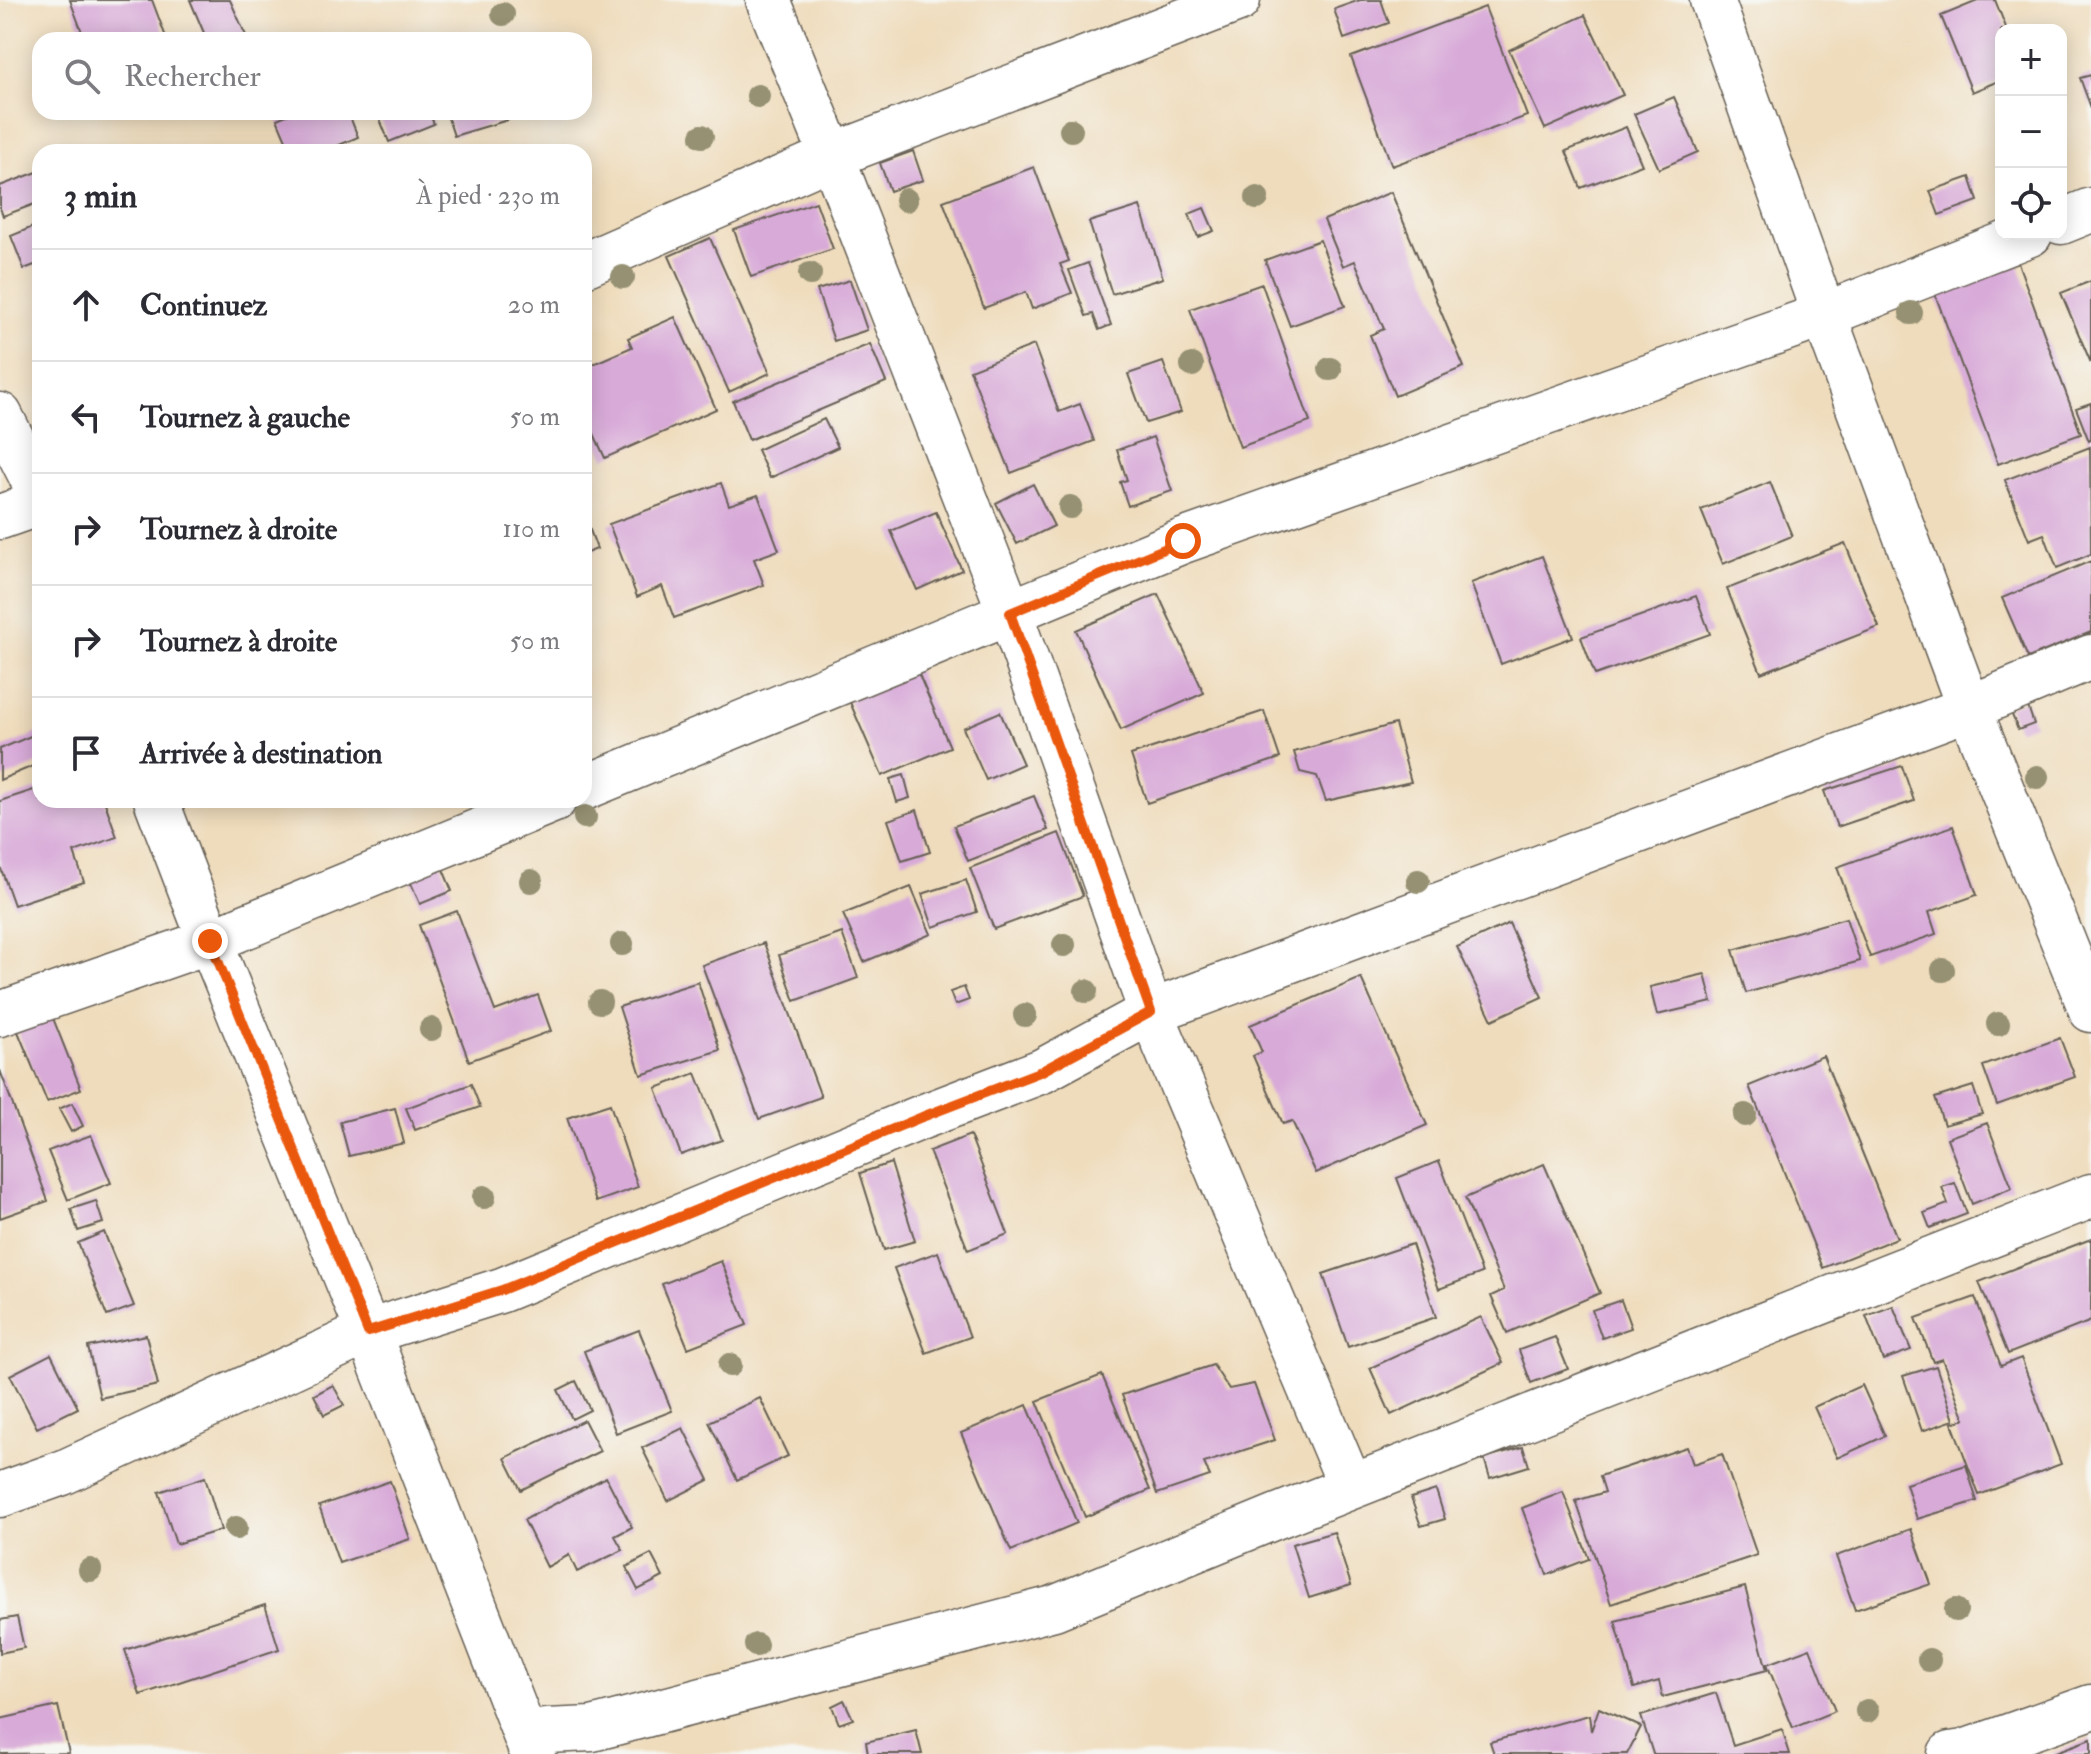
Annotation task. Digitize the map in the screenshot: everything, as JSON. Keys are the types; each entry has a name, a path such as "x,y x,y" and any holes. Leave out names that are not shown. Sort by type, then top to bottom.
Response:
{"street":[{"path":"768,0 1010,613 1151,1012 1351,1487"},
{"path":"592,261 832,156 1238,0"},
{"path":"1712,0 1969,708 2091,1010"},
{"path":"2067,220 2091,210"},
{"path":"592,785 1183,541 1824,315 2015,240"},
{"path":"0,415 32,478"},
{"path":"0,517 32,506"},
{"path":"0,1495 62,1473 368,1332 502,1290 922,1117 1042,1071 1151,1012 1969,708 2091,657"},
{"path":"159,808 530,1748 546,1731 592,1729 1054,1608 1351,1487 2091,1196"},
{"path":"0,1014 210,941 534,808"},
{"path":"1950,1754 1964,1752 2091,1707"}],"building":[{"path":"70,0 152,0 164,32 82,32"},
{"path":"190,0 230,0 244,32 204,32"},
{"path":"1360,0 1381,0 1389,23 1344,39 1334,9"},
{"path":"1980,0 1995,0 2005,24 1995,24 1995,82 1972,92 1941,16"},
{"path":"1485,7 1527,116 1392,166 1351,57"},
{"path":"1585,15 1623,95 1545,129 1509,50"},
{"path":"2091,75 2091,108 2080,78"},
{"path":"1674,97 1698,152 1659,169 1634,114"},
{"path":"277,120 351,120 358,137 342,144 288,144"},
{"path":"380,120 432,120 434,124 389,142"},
{"path":"449,120 508,120 454,136"},
{"path":"1626,127 1642,165 1581,188 1566,151"},
{"path":"913,151 923,180 890,191 880,163"},
{"path":"1034,167 1069,261 1060,264 1072,293 1032,309 1026,292 984,308 943,201"},
{"path":"32,174 32,205 3,216 0,186"},
{"path":"1970,177 1978,201 1939,215 1930,191"},
{"path":"1391,192 1464,367 1395,396 1370,335 1384,329 1355,261 1343,266 1324,220"},
{"path":"816,202 833,249 751,277 734,230"},
{"path":"1140,206 1163,278 1112,294 1089,222"},
{"path":"1204,208 1214,231 1198,237 1189,214"},
{"path":"32,227 32,266 24,269 11,236"},
{"path":"710,238 770,373 729,392 669,256"},
{"path":"1320,240 1345,306 1290,326 1265,260"},
{"path":"1088,263 1111,325 1099,330 1093,314 1086,316 1069,270"},
{"path":"2018,263 2081,434 1998,464 1935,294"},
{"path":"850,280 867,330 834,341 817,290"},
{"path":"2091,281 2091,363 2061,293"},
{"path":"1262,284 1310,422 1240,447 1190,309"},
{"path":"675,317 716,409 605,458 592,430 592,364 632,347 628,338"},
{"path":"870,344 886,382 749,440 733,401"},
{"path":"1034,345 1059,412 1080,404 1094,441 1011,473 970,370"},
{"path":"1163,362 1181,412 1146,423 1128,374"},
{"path":"2091,403 2091,440 2089,441 2076,408"},
{"path":"824,419 838,447 770,478 757,450"},
{"path":"1153,437 1172,491 1128,506 1120,482 1127,480 1117,450"},
{"path":"2090,447 2091,554 2057,568 2044,534 2029,540 2005,480"},
{"path":"1770,482 1792,536 1723,564 1701,510"},
{"path":"721,483 729,505 758,495 779,550 754,559 764,585 674,618 662,586 637,597 609,524"},
{"path":"1033,484 1054,526 1017,544 996,503"},
{"path":"936,512 962,570 917,590 891,531"},
{"path":"1845,543 1879,627 1761,673 1727,589"},
{"path":"1542,556 1573,637 1501,664 1471,583"},
{"path":"2091,561 2091,632 2028,658 2002,598"},
{"path":"1158,594 1204,693 1121,730 1076,630"},
{"path":"1696,596 1710,634 1595,675 1581,637"},
{"path":"917,670 950,747 882,776 849,700"},
{"path":"2026,701 2034,724 2018,730 2009,707"},
{"path":"1264,711 1280,758 1147,803 1131,755"},
{"path":"1000,712 1023,764 986,780 963,728"},
{"path":"1395,724 1411,782 1326,801 1317,776 1300,772 1294,752"},
{"path":"32,735 32,766 0,780 0,749"},
{"path":"1902,766 1914,801 1837,827 1824,791"},
{"path":"904,775 910,798 897,802 890,779"},
{"path":"32,791 32,808 107,808 117,837 74,852 84,882 14,905 0,866 0,801"},
{"path":"1034,796 1048,830 968,861 954,826"},
{"path":"917,810 930,852 902,861 888,820"},
{"path":"1953,826 1977,895 1929,912 1936,934 1870,957 1837,867"},
{"path":"1059,833 1083,896 994,929 970,868"},
{"path":"438,857 452,891 420,904 406,872"},
{"path":"966,880 977,912 933,927 922,894"},
{"path":"911,887 931,934 864,962 843,914"},
{"path":"457,911 495,1011 538,995 551,1031 469,1061 419,925"},
{"path":"1846,918 1860,961 1746,993 1733,950"},
{"path":"1509,923 1542,997 1492,1020 1457,947"},
{"path":"842,933 858,978 795,1001 779,955"},
{"path":"764,943 821,1097 759,1119 702,965"},
{"path":"1705,974 1712,1002 1657,1015 1650,987"},
{"path":"1361,978 1427,1125 1316,1173 1292,1121 1283,1124 1253,1056 1262,1052 1250,1025"},
{"path":"698,982 720,1050 641,1075 619,1007"},
{"path":"964,987 969,1000 955,1005 950,992"},
{"path":"47,1003 81,1089 47,1102 12,1017"},
{"path":"2060,1038 2075,1077 1997,1105 1983,1066"},
{"path":"1823,1056 1897,1238 1823,1268 1749,1086"},
{"path":"0,1070 48,1201 0,1218"},
{"path":"696,1073 722,1140 681,1155 656,1088"},
{"path":"471,1084 480,1107 415,1130 406,1108"},
{"path":"1973,1086 1982,1114 1944,1125 1935,1098"},
{"path":"72,1103 83,1126 71,1132 59,1109"},
{"path":"610,1104 638,1187 596,1202 567,1118"},
{"path":"395,1108 404,1143 349,1156 340,1122"},
{"path":"1987,1123 2012,1188 1972,1204 1947,1138"},
{"path":"91,1135 111,1183 68,1200 48,1151"},
{"path":"970,1135 1008,1234 968,1250 929,1151"},
{"path":"1439,1161 1482,1273 1439,1289 1397,1178"},
{"path":"891,1163 915,1241 884,1250 860,1173"},
{"path":"1544,1164 1600,1293 1507,1333 1491,1296 1504,1290 1465,1198"},
{"path":"1955,1183 1967,1214 1930,1228 1924,1213 1948,1204 1942,1187"},
{"path":"96,1201 103,1223 78,1231 71,1209"},
{"path":"104,1232 134,1306 107,1316 78,1243"},
{"path":"2091,1239 2091,1321 2008,1354 1979,1282"},
{"path":"1412,1244 1436,1317 1348,1347 1323,1274"},
{"path":"938,1252 970,1337 926,1353 894,1268"},
{"path":"721,1261 747,1325 688,1348 662,1284"},
{"path":"1975,1297 2001,1366 2021,1358 2061,1464 1979,1495 1952,1423 1965,1419 1942,1359 1933,1362 1916,1318"},
{"path":"1621,1300 1631,1328 1602,1338 1592,1310"},
{"path":"1893,1306 1911,1350 1883,1360 1866,1316"},
{"path":"1481,1317 1503,1363 1391,1415 1370,1368"},
{"path":"639,1330 672,1411 616,1433 584,1351"},
{"path":"146,1335 158,1385 100,1398 88,1347"},
{"path":"1555,1337 1568,1369 1531,1383 1519,1350"},
{"path":"51,1354 78,1408 37,1428 10,1375"},
{"path":"1213,1365 1229,1389 1254,1384 1275,1440 1204,1463 1210,1476 1157,1494 1122,1395"},
{"path":"1936,1366 1954,1420 1922,1431 1903,1376"},
{"path":"1102,1375 1150,1490 1085,1517 1037,1401"},
{"path":"576,1381 590,1410 572,1419 558,1390"},
{"path":"333,1385 344,1405 324,1415 314,1395"},
{"path":"1862,1385 1885,1436 1837,1458 1814,1407"},
{"path":"760,1398 788,1456 737,1480 709,1422"},
{"path":"1027,1405 1077,1523 1011,1551 961,1433"},
{"path":"584,1420 600,1451 521,1490 505,1458"},
{"path":"683,1428 709,1480 668,1501 642,1448"},
{"path":"1523,1447 1529,1466 1490,1478 1484,1458"},
{"path":"1687,1447 1693,1464 1722,1454 1757,1555 1611,1604 1576,1501 1605,1492 1600,1476"},
{"path":"1966,1465 1977,1501 1917,1519 1906,1484"},
{"path":"205,1477 221,1530 176,1544 159,1492"},
{"path":"606,1477 632,1527 615,1536 623,1550 577,1572 569,1555 547,1567 524,1520"},
{"path":"390,1481 410,1539 339,1563 319,1506"},
{"path":"1436,1490 1445,1519 1421,1526 1411,1498"},
{"path":"1563,1492 1589,1559 1547,1575 1522,1508"},
{"path":"1911,1529 1931,1584 1855,1610 1836,1556"},
{"path":"1334,1532 1351,1585 1309,1598 1292,1544"},
{"path":"651,1554 663,1577 638,1590 626,1567"},
{"path":"1745,1587 1767,1670 1663,1697 1659,1681 1634,1688 1615,1621"},
{"path":"265,1605 279,1649 140,1695 125,1650"},
{"path":"17,1617 24,1648 0,1653 0,1620"},
{"path":"1810,1648 1835,1711 1793,1728 1767,1664"},
{"path":"1716,1693 1733,1745 1782,1729 1790,1754 1653,1754 1641,1716"},
{"path":"844,1700 853,1719 839,1724 832,1706"},
{"path":"58,1706 69,1753 0,1754 0,1719"},
{"path":"1599,1708 1641,1727 1627,1754 1494,1754 1490,1742 1589,1715 1591,1731"},
{"path":"916,1730 922,1754 868,1754 866,1742"},
{"path":"2091,1739 2091,1754 2050,1754"}],"route":[{"path":"210,941 368,1332 502,1290 922,1117 1042,1071 1151,1012 1010,613 1183,541"}]}
